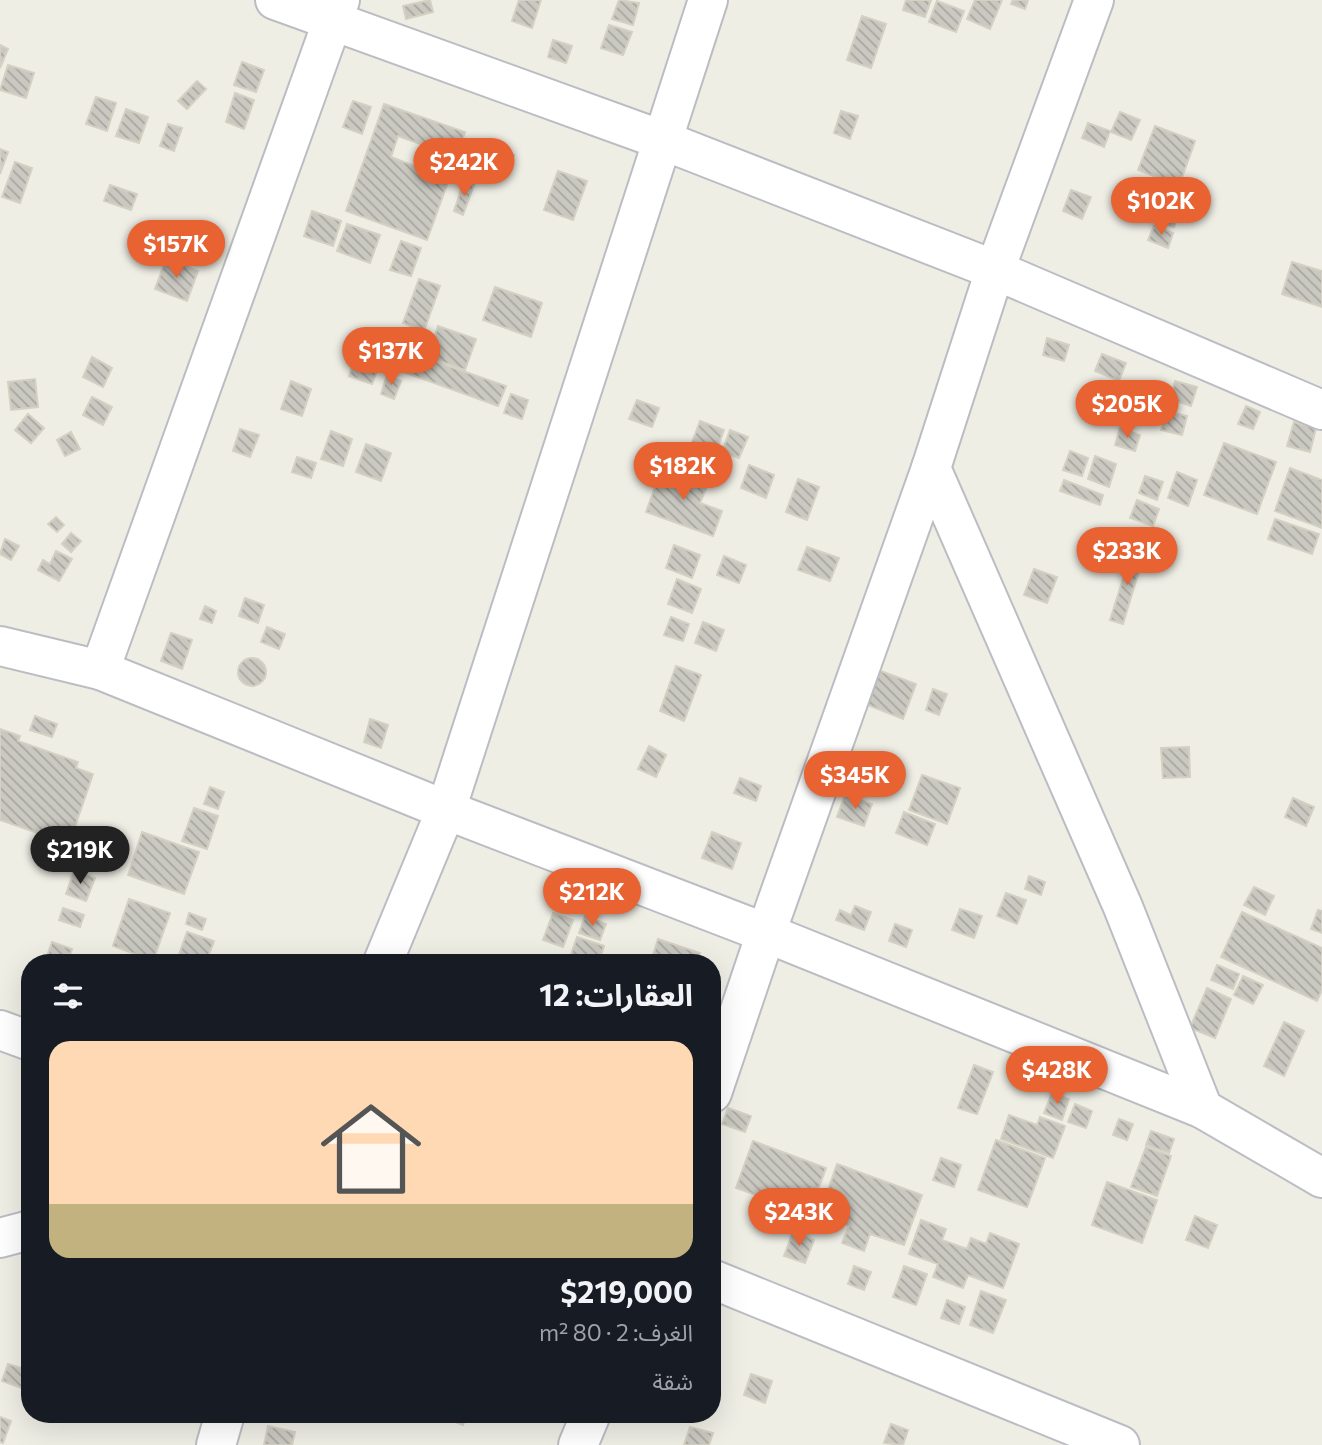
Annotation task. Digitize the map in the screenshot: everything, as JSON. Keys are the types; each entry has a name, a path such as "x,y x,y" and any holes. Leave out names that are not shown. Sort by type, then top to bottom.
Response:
{"street":[{"path":"275,0 336,11 995,270 1322,410"},
{"path":"386,954 446,810 708,0"},
{"path":"721,1066 931,468 995,270 1094,0"},
{"path":"100,670 336,11"},
{"path":"931,468 1123,907 1203,1109"},
{"path":"0,646 100,670 446,810 766,933 1203,1109 1322,1178"},
{"path":"0,1030 21,1038"},
{"path":"0,1238 21,1232"},
{"path":"721,1283 1121,1445"},
{"path":"216,1445 222,1423"},
{"path":"578,1445 587,1423"}],"building":[{"path":"430,0 433,12 406,19 403,6"},
{"path":"519,0 541,0 532,28 512,21"},
{"path":"619,0 639,3 633,25 612,19"},
{"path":"906,0 931,0 925,17 903,10"},
{"path":"975,0 1002,0 990,29 967,19"},
{"path":"1013,0 1028,0 1025,9 1011,4"},
{"path":"937,1 964,11 956,32 929,22"},
{"path":"862,16 886,24 871,68 847,60"},
{"path":"609,25 632,32 623,55 601,48"},
{"path":"553,40 572,46 566,63 548,57"},
{"path":"0,45 8,49 0,68"},
{"path":"242,62 264,70 256,92 234,85"},
{"path":"8,65 34,73 26,98 0,90"},
{"path":"197,81 206,89 187,109 178,101"},
{"path":"235,93 254,100 244,129 226,122"},
{"path":"96,97 116,103 107,131 86,124"},
{"path":"353,101 371,107 362,134 343,127"},
{"path":"384,104 465,132 456,157 398,136 391,157 449,179 427,240 346,211"},
{"path":"126,109 148,117 139,143 116,136"},
{"path":"841,111 858,116 850,139 834,133"},
{"path":"1120,112 1140,120 1131,140 1111,132"},
{"path":"1088,123 1110,131 1104,147 1082,138"},
{"path":"168,124 182,128 174,151 160,146"},
{"path":"1155,126 1195,141 1179,186 1138,170"},
{"path":"0,149 8,152 0,174"},
{"path":"502,151 514,155 507,175 494,170"},
{"path":"15,162 32,168 20,203 2,197"},
{"path":"558,171 587,181 573,220 544,210"},
{"path":"464,181 474,185 463,215 454,211"},
{"path":"110,185 137,194 131,210 104,201"},
{"path":"1153,187 1185,198 1174,227 1142,216"},
{"path":"1071,190 1091,197 1082,219 1063,211"},
{"path":"312,211 341,221 333,246 304,236"},
{"path":"347,224 380,235 370,263 337,251"},
{"path":"1154,226 1173,233 1168,248 1148,240"},
{"path":"401,241 421,248 411,276 390,270"},
{"path":"166,259 198,271 187,301 155,289"},
{"path":"1292,262 1322,271 1322,307 1282,294"},
{"path":"419,279 440,286 424,331 403,323"},
{"path":"495,287 542,303 531,337 483,320"},
{"path":"438,326 476,339 465,370 401,348 406,334 432,343"},
{"path":"1047,338 1069,345 1064,361 1043,355"},
{"path":"388,345 506,386 498,406 381,364"},
{"path":"1102,354 1126,363 1119,381 1095,371"},
{"path":"92,357 112,368 103,387 83,377"},
{"path":"354,360 378,368 372,384 349,376"},
{"path":"387,375 401,381 394,399 381,394"},
{"path":"35,379 38,407 11,410 8,382"},
{"path":"291,381 311,389 302,416 281,409"},
{"path":"1175,381 1197,387 1191,406 1170,399"},
{"path":"511,394 528,400 522,419 504,413"},
{"path":"92,397 112,407 103,425 83,415"},
{"path":"637,400 659,408 652,427 629,419"},
{"path":"1246,406 1260,412 1253,429 1238,424"},
{"path":"1166,411 1187,416 1182,435 1161,430"},
{"path":"28,414 44,428 31,443 15,430"},
{"path":"700,421 724,430 715,454 691,445"},
{"path":"1294,422 1316,428 1310,452 1287,446"},
{"path":"1120,428 1140,435 1135,451 1115,445"},
{"path":"240,429 259,435 250,457 233,451"},
{"path":"730,430 748,437 739,458 722,452"},
{"path":"331,431 352,439 343,466 321,459"},
{"path":"71,432 80,449 65,456 57,440"},
{"path":"1224,443 1276,462 1257,514 1204,495"},
{"path":"366,444 391,453 381,481 356,472"},
{"path":"1070,451 1088,458 1082,476 1063,470"},
{"path":"1095,456 1116,464 1109,487 1088,479"},
{"path":"297,457 316,463 311,478 292,472"},
{"path":"749,465 774,475 766,498 741,488"},
{"path":"662,467 708,484 700,503 722,511 713,536 646,512"},
{"path":"1290,468 1322,480 1322,528 1275,511"},
{"path":"1177,472 1197,480 1188,506 1168,498"},
{"path":"1145,476 1163,482 1157,500 1139,493"},
{"path":"798,479 819,487 807,520 786,512"},
{"path":"1064,480 1103,495 1100,505 1060,491"},
{"path":"1137,500 1159,509 1153,526 1130,518"},
{"path":"56,517 64,525 57,532 48,524"},
{"path":"1275,519 1319,534 1312,554 1268,539"},
{"path":"71,533 81,541 71,552 62,544"},
{"path":"5,539 19,546 11,560 0,554"},
{"path":"674,545 700,555 692,578 666,568"},
{"path":"807,547 839,558 830,581 798,570"},
{"path":"1132,550 1144,554 1123,624 1110,620"},
{"path":"56,551 72,559 59,581 38,570 43,560 50,564"},
{"path":"724,556 746,565 739,583 717,575"},
{"path":"1034,569 1057,577 1047,603 1024,595"},
{"path":"677,579 701,589 692,613 668,604"},
{"path":"245,598 264,605 258,623 239,616"},
{"path":"205,606 216,611 212,623 200,619"},
{"path":"671,617 689,624 683,641 664,635"},
{"path":"703,622 724,630 716,651 695,643"},
{"path":"267,627 285,634 279,649 261,642"},
{"path":"171,633 192,640 182,669 161,661"},
{"path":"252,658 262,662 266,672 262,682 252,686 242,682 238,672 242,662"},
{"path":"676,666 701,675 684,721 660,711"},
{"path":"878,670 916,684 903,719 865,704"},
{"path":"933,689 947,694 939,715 926,710"},
{"path":"35,716 57,724 52,737 30,730"},
{"path":"370,719 388,725 381,748 364,742"},
{"path":"0,729 20,736 18,741 78,762 76,768 93,774 69,844 0,820"},
{"path":"649,746 666,755 656,777 638,769"},
{"path":"1189,747 1190,777 1163,778 1161,748"},
{"path":"922,775 960,788 947,824 909,810"},
{"path":"740,778 761,786 756,801 734,793"},
{"path":"210,787 224,792 218,809 204,804"},
{"path":"845,795 872,804 864,826 837,817"},
{"path":"1293,798 1314,807 1306,826 1285,817"},
{"path":"194,808 218,816 207,849 182,841"},
{"path":"904,812 935,824 927,845 896,833"},
{"path":"142,832 199,852 184,894 128,875"},
{"path":"712,832 741,843 732,869 702,858"},
{"path":"74,871 95,878 86,901 66,894"},
{"path":"1029,876 1045,882 1041,895 1025,889"},
{"path":"1254,887 1274,896 1265,915 1244,905"},
{"path":"1006,893 1026,900 1017,924 997,916"},
{"path":"129,899 170,913 155,954 134,954 113,946"},
{"path":"855,906 871,912 864,930 836,920 840,910 851,915"},
{"path":"63,908 84,915 80,927 59,920"},
{"path":"960,909 982,916 974,938 952,930"},
{"path":"1318,910 1322,911 1322,933 1311,929"},
{"path":"1242,912 1322,948 1322,990 1317,1001 1221,957"},
{"path":"189,913 206,919 202,930 186,924"},
{"path":"553,913 573,920 563,947 543,940"},
{"path":"585,916 606,924 600,940 579,933"},
{"path":"895,924 912,930 906,947 889,941"},
{"path":"187,932 214,941 209,954 179,954"},
{"path":"577,937 604,946 602,954 571,954"},
{"path":"658,939 700,953 700,954 653,954"},
{"path":"52,942 72,949 70,954 48,954"},
{"path":"1217,965 1239,974 1233,989 1211,980"},
{"path":"1243,976 1263,985 1253,1004 1234,995"},
{"path":"1207,988 1231,999 1215,1038 1190,1028"},
{"path":"1284,1022 1304,1031 1284,1076 1264,1066"},
{"path":"974,1065 993,1072 977,1114 958,1108"},
{"path":"1052,1093 1069,1099 1062,1120 1044,1113"},
{"path":"1075,1104 1092,1111 1086,1128 1068,1122"},
{"path":"728,1108 751,1116 745,1132 722,1124"},
{"path":"1009,1115 1037,1125 1040,1117 1065,1126 1053,1158 1001,1139"},
{"path":"1119,1119 1133,1124 1127,1140 1113,1135"},
{"path":"1151,1131 1174,1139 1169,1153 1146,1145"},
{"path":"996,1140 1045,1158 1027,1207 978,1190"},
{"path":"753,1141 826,1168 809,1214 736,1188"},
{"path":"1146,1147 1171,1156 1157,1196 1131,1187"},
{"path":"941,1158 961,1165 954,1187 933,1180"},
{"path":"837,1164 922,1195 904,1245 870,1234 864,1251 842,1243 849,1226 819,1215"},
{"path":"1107,1182 1157,1200 1142,1243 1092,1225"},
{"path":"1195,1216 1217,1225 1208,1248 1186,1240"},
{"path":"921,1220 946,1229 942,1240 967,1249 971,1238 986,1244 990,1233 1019,1244 1003,1288 968,1275 963,1288 933,1277 938,1264 909,1254"},
{"path":"793,1232 814,1240 805,1263 784,1256"},
{"path":"854,1266 871,1272 864,1290 848,1284"},
{"path":"904,1266 927,1274 916,1305 893,1297"},
{"path":"981,1291 1006,1300 993,1333 970,1325"},
{"path":"947,1300 965,1307 959,1324 941,1318"},
{"path":"8,1364 21,1368 21,1388 2,1381"},
{"path":"751,1374 772,1381 765,1403 744,1395"},
{"path":"0,1417 11,1421 3,1443 0,1442"},
{"path":"891,1424 908,1430 903,1445 884,1443"},
{"path":"268,1426 295,1432 292,1445 264,1445"},
{"path":"690,1427 713,1433 709,1445 684,1445"}]}
